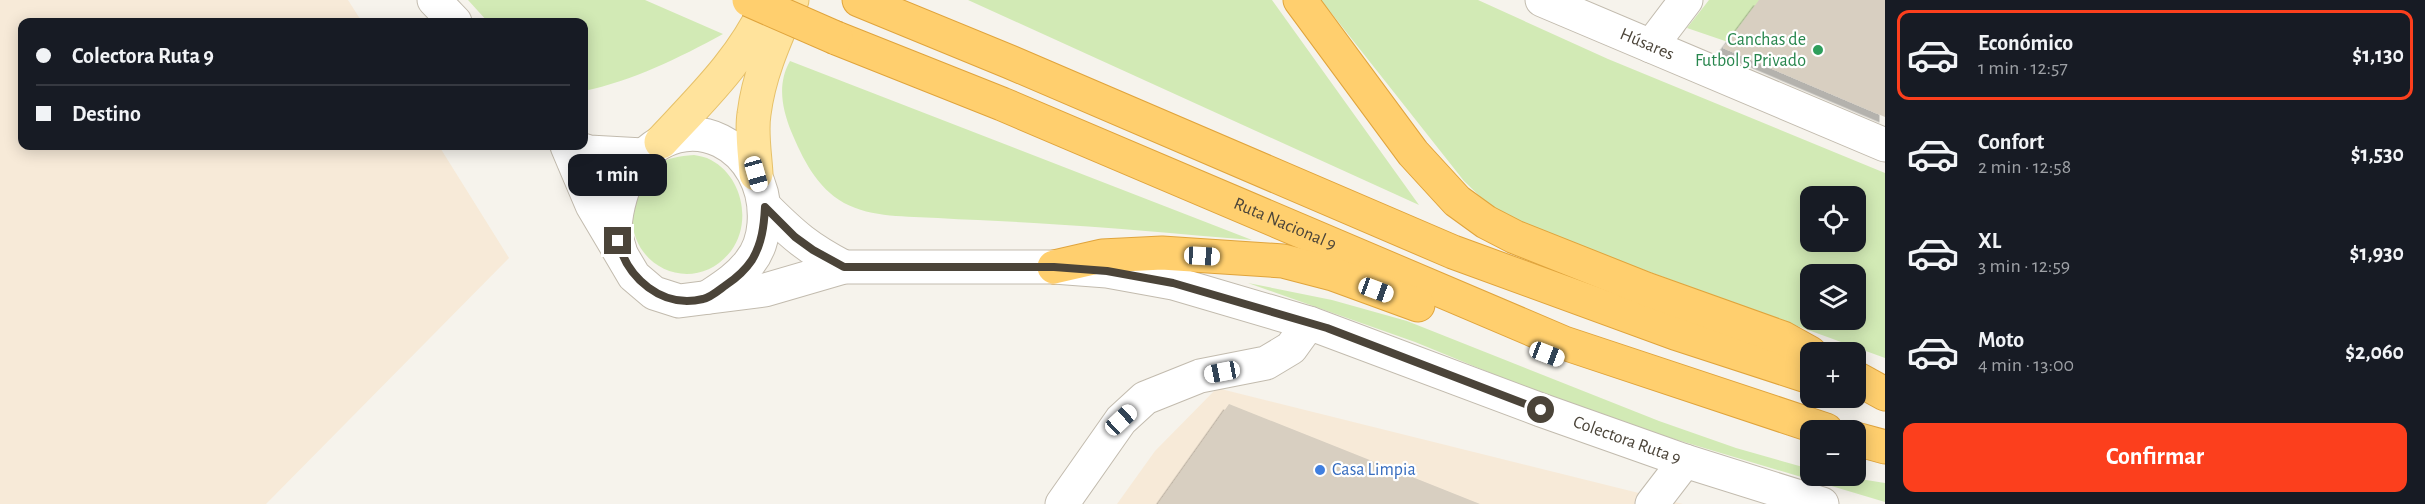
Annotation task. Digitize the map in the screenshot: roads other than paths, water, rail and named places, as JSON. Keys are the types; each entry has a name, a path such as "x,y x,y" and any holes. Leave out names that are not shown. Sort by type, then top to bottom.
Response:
{"highway":[{"name":"Ruta Nacional 9","path":"750,0 836,38 1013,108 1564,344 1800,421"},
{"path":"859,0 1011,62 1454,252 1675,333 1800,374"},
{"path":"1300,0 1413,153 1458,201 1486,222 1515,237 1646,289 1783,338 1800,347"},
{"path":"1054,267 1102,256 1162,254 1283,261 1333,274 1463,321 1589,371 1800,442"},
{"path":"1866,384 1885,394"},
{"path":"1866,393 1885,399"},
{"path":"1866,442 1885,447"},
{"path":"1866,456 1885,459"}],"main road":[{"path":"652,148 736,60 758,26 770,0"},
{"path":"756,174 753,116 772,43 792,0"}],"street":[{"path":"434,0 451,18"},
{"name":"Húsares","path":"1542,0 1885,146"},
{"path":"1652,46 1686,0"},
{"path":"582,150 589,152 652,148 682,135 703,135 725,142 742,155 756,174 765,207 763,236 752,261 733,280 704,299"},
{"path":"621,252 615,229 621,196 629,174 652,148"},
{"path":"571,150 592,205 634,276 654,293 679,301 704,299 765,290 844,267"},
{"path":"765,207 804,244 844,267"},
{"name":"Colectora Ruta 9","path":"844,267 1054,267 1107,271 1173,283 1309,323 1685,461 1822,504"},
{"path":"1062,504 1121,420 1145,398 1200,376 1266,363 1292,348 1309,323"},
{"path":"1652,504 1685,461"}],"place":[{"name":"Canchas de Futbol 5 Privado","path":"1818,50"},
{"name":"Casa Limpia","path":"1320,470"}]}
